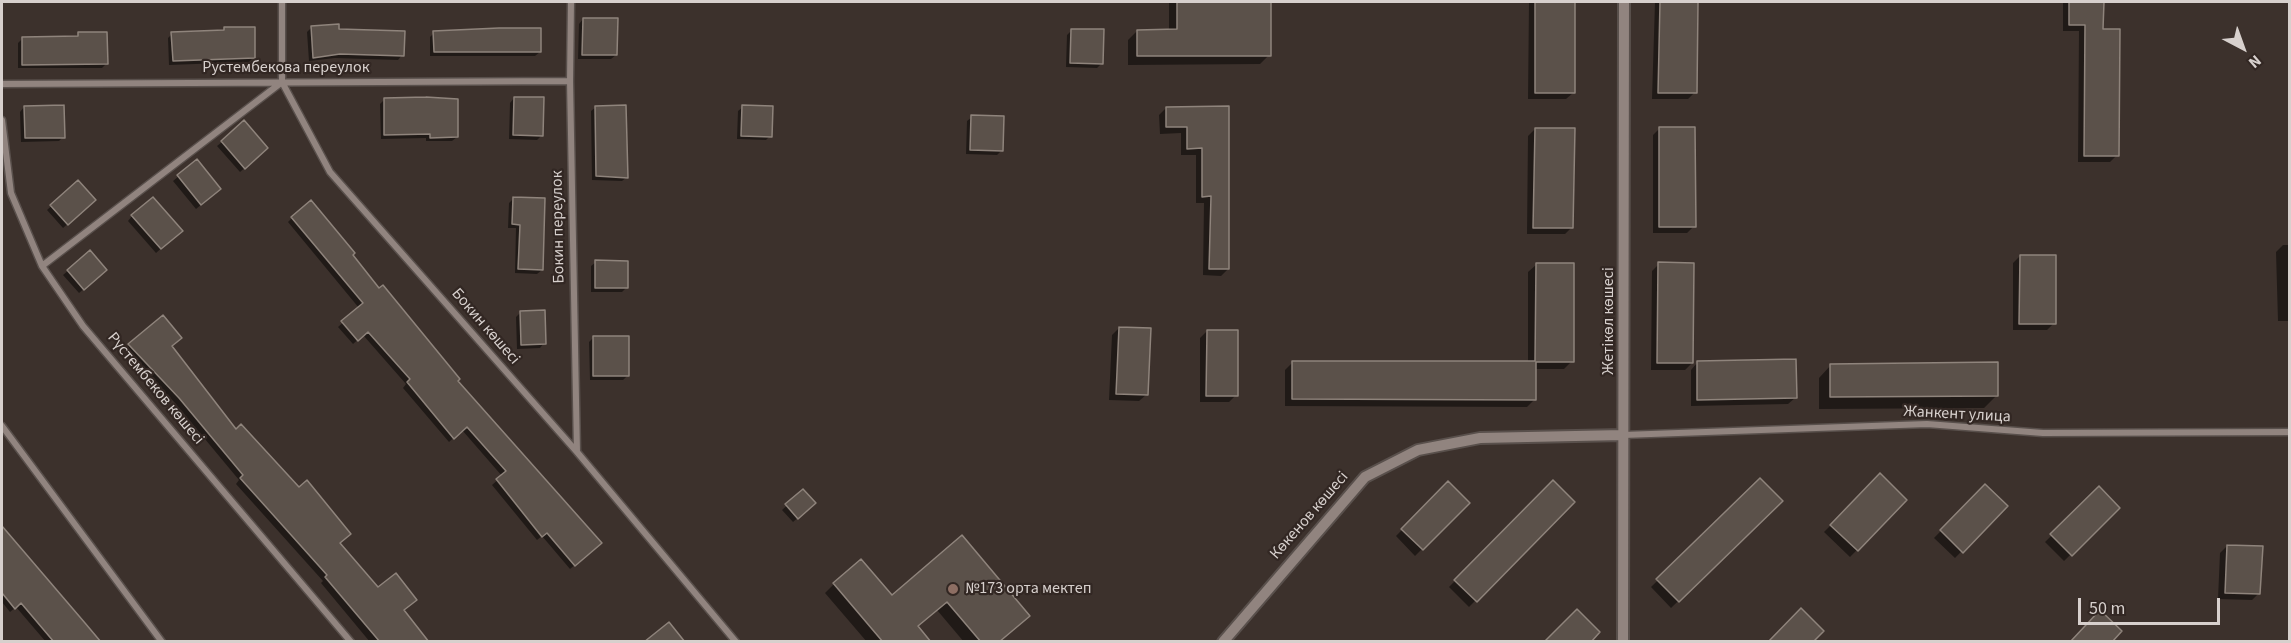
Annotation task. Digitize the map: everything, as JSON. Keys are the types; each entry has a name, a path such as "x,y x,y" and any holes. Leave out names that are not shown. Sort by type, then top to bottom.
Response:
{"street":[{"name":"Бокин көшесі","path":"282,2 282,82 330,172 577,452 733,639"},
{"name":"Бокин переулок","path":"571,2 570,81 577,452"},
{"name":"Жетікөл көшесі","path":"1623,642 1624,2"},
{"name":"Рустембекова переулок","path":"2,84 570,81"},
{"path":"42,266 282,82"},
{"name":"Рүстембеков көшесі","path":"2,120 11,193 42,266 83,326 351,642"},
{"name":"Жанкент улица","path":"1623,435 1927,424 2043,433 2289,432"},
{"path":"2,426 162,642"},
{"name":"Көкенов көшесі","path":"1223,642 1365,477 1418,450 1480,438 1623,435"},
{"path":"725,642 733,639"}],"building":[{"path":"1177,2 1271,2 1271,56 1137,56 1137,30 1177,29"},
{"path":"1535,2 1575,2 1575,93 1535,93"},
{"path":"1660,2 1698,2 1697,93 1658,93"},
{"path":"2069,2 2104,2 2103,29 2120,29 2119,156 2084,156 2085,25 2069,25"},
{"path":"583,18 618,18 617,55 582,55"},
{"path":"339,24 339,29 405,31 404,56 340,54 313,58 311,26"},
{"path":"224,27 255,27 255,58 173,61 171,32 224,30"},
{"path":"541,28 541,52 434,52 433,31"},
{"path":"1071,29 1104,29 1103,64 1070,63"},
{"path":"78,32 107,32 108,64 22,65 22,37 78,36"},
{"path":"514,97 544,97 543,136 513,135"},
{"path":"384,98 458,99 458,137 430,138 430,134 384,135"},
{"path":"64,105 65,138 25,138 24,106"},
{"path":"626,105 628,178 596,176 595,106"},
{"path":"742,105 773,106 772,137 741,136"},
{"path":"1229,106 1229,269 1209,269 1211,196 1202,197 1202,148 1187,149 1187,127 1166,127 1166,107"},
{"path":"971,115 1004,116 1003,151 970,150"},
{"path":"244,120 268,148 245,169 221,141"},
{"path":"1659,127 1695,127 1696,227 1659,227"},
{"path":"1535,128 1575,128 1573,228 1533,228"},
{"path":"197,159 221,189 201,205 177,175"},
{"path":"78,180 96,200 68,225 50,205"},
{"path":"153,197 183,231 161,249 131,215"},
{"path":"513,197 545,198 543,270 518,269 520,225 512,224"},
{"path":"311,200 355,253 353,255 379,288 383,285 460,379 458,381 602,543 575,566 547,533 542,537 496,479 506,471 467,427 454,439 407,382 410,379 368,332 358,341 341,321 363,303 291,217"},
{"path":"90,250 107,270 84,290 67,270"},
{"path":"2020,255 2056,255 2056,324 2019,324"},
{"path":"595,260 628,261 628,288 595,288"},
{"path":"1658,262 1694,263 1693,363 1657,363"},
{"path":"1536,263 1574,263 1574,362 1536,362 1536,400 1292,399 1292,361 1535,361"},
{"path":"545,310 546,344 521,345 520,311"},
{"path":"163,315 182,338 172,346 236,429 241,424 299,487 307,480 351,534 340,543 378,587 396,573 417,600 404,610 429,642 380,642 325,577 327,575 240,478 243,475 179,398 128,344"},
{"path":"1119,327 1151,328 1148,395 1116,394"},
{"path":"1207,330 1238,330 1238,396 1206,396"},
{"path":"593,336 629,336 629,376 593,376"},
{"path":"1796,359 1797,398 1697,400 1697,361"},
{"path":"1998,362 1998,396 1830,397 1830,364"},
{"path":"1880,473 1907,500 1858,551 1830,525"},
{"path":"1760,478 1783,501 1679,602 1656,579"},
{"path":"1553,480 1575,502 1477,602 1454,580"},
{"path":"1448,481 1470,503 1423,550 1401,529"},
{"path":"1985,484 2008,506 1963,553 1940,530"},
{"path":"2099,486 2120,508 2072,556 2050,534"},
{"path":"803,489 816,503 798,519 785,504"},
{"path":"2,526 101,642 54,642 21,603 15,609 2,593"},
{"name":"№173 орта мектеп","path":"962,535 1030,616 999,642 981,642 947,602 918,626 931,642 883,642 833,583 861,559 892,595"},
{"path":"2227,545 2263,546 2260,594 2225,593"},
{"path":"1801,608 1824,631 1813,642 1768,642"},
{"path":"1577,609 1600,632 1591,642 1544,642"},
{"path":"2100,610 2122,631 2112,642 2070,642"},
{"path":"669,622 685,642 644,642"}],"place":[{"name":"№173 орта мектеп","path":"953,589"}]}
